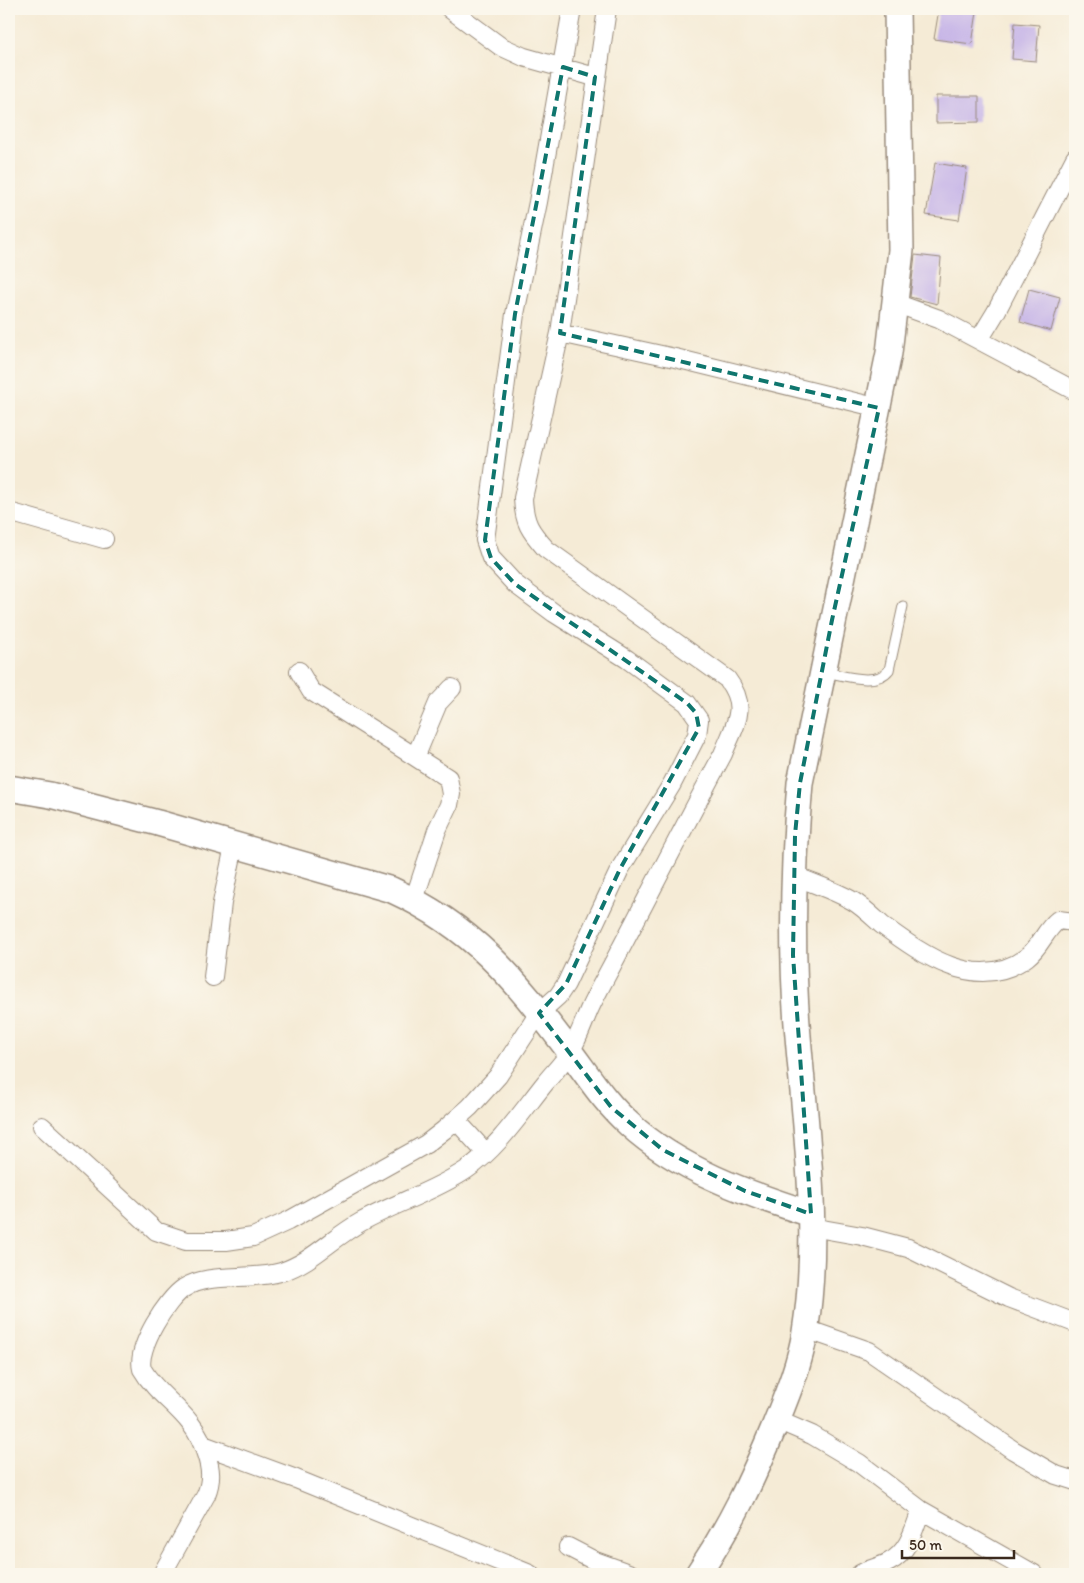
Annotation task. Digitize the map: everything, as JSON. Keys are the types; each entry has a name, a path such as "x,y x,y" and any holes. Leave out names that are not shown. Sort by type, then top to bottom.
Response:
{"main road":[{"path":"698,1574 717,1546 749,1488 796,1371 806,1329 811,1285 811,1220 794,965 793,875 800,782 879,408 895,303 901,231 898,9"},
{"path":"9,788 68,800 392,890 414,900 465,932 488,953 542,1016 611,1106 630,1125 663,1150 745,1191 811,1220"}],"street":[{"path":"450,9 500,46 524,57 592,76"},
{"path":"42,1126 156,1231 186,1241 218,1241 253,1237 288,1221 426,1144 458,1123 498,1076 566,984 620,869 672,784 700,728 696,713 687,703 515,584 491,558 485,540 515,314 565,68 572,9"},
{"path":"162,1574 211,1483 211,1473 203,1445 190,1421 146,1375 141,1363 144,1343 179,1291 202,1280 264,1276 297,1266 309,1260 335,1238 361,1222 446,1182 468,1169 482,1149 506,1131 568,1049 724,754 737,720 740,703 736,691 727,679 546,549 533,535 524,518 523,498 560,333 592,76 607,9"},
{"path":"979,340 996,312 1075,158"},
{"path":"895,303 939,319 1075,391"},
{"path":"560,333 879,408"},
{"path":"9,512 104,539"},
{"path":"299,671 311,691 448,778 451,794 414,900"},
{"path":"417,758 438,703 452,688"},
{"path":"213,977 222,903 234,846"},
{"path":"793,875 853,901 890,930 935,960 961,970 977,972 997,970 1012,965 1026,957 1044,940 1051,926 1058,920 1075,922"},
{"path":"458,1123 482,1149"},
{"path":"811,1220 908,1248 1009,1298 1075,1322"},
{"path":"806,1329 869,1351 1013,1450 1056,1475 1075,1481"},
{"path":"777,1420 812,1436 859,1463 921,1510 1034,1574"},
{"path":"203,1445 296,1479 530,1574"},
{"path":"860,1574 890,1562 900,1555 908,1545 921,1510"},
{"path":"568,1547 602,1564 631,1574"}],"lane":[{"path":"822,672 872,679 885,676 889,670 903,606"}],"highlighted area":[{"path":"563,67 595,77 560,333 879,408 832,620 800,783 795,835 793,955 811,1214 745,1191 663,1150 611,1107 539,1013 566,984 620,869 699,728 696,713 687,703 515,584 491,558 485,540 515,314"}],"building":[{"path":"939,9 977,12 972,44 934,39"},
{"path":"1015,23 1039,25 1036,61 1012,59"},
{"path":"936,96 979,96 979,122 936,123"},
{"path":"935,163 967,168 959,220 926,215"},
{"path":"915,255 941,258 937,304 910,297"},
{"path":"1029,289 1060,297 1051,331 1020,322"}]}
